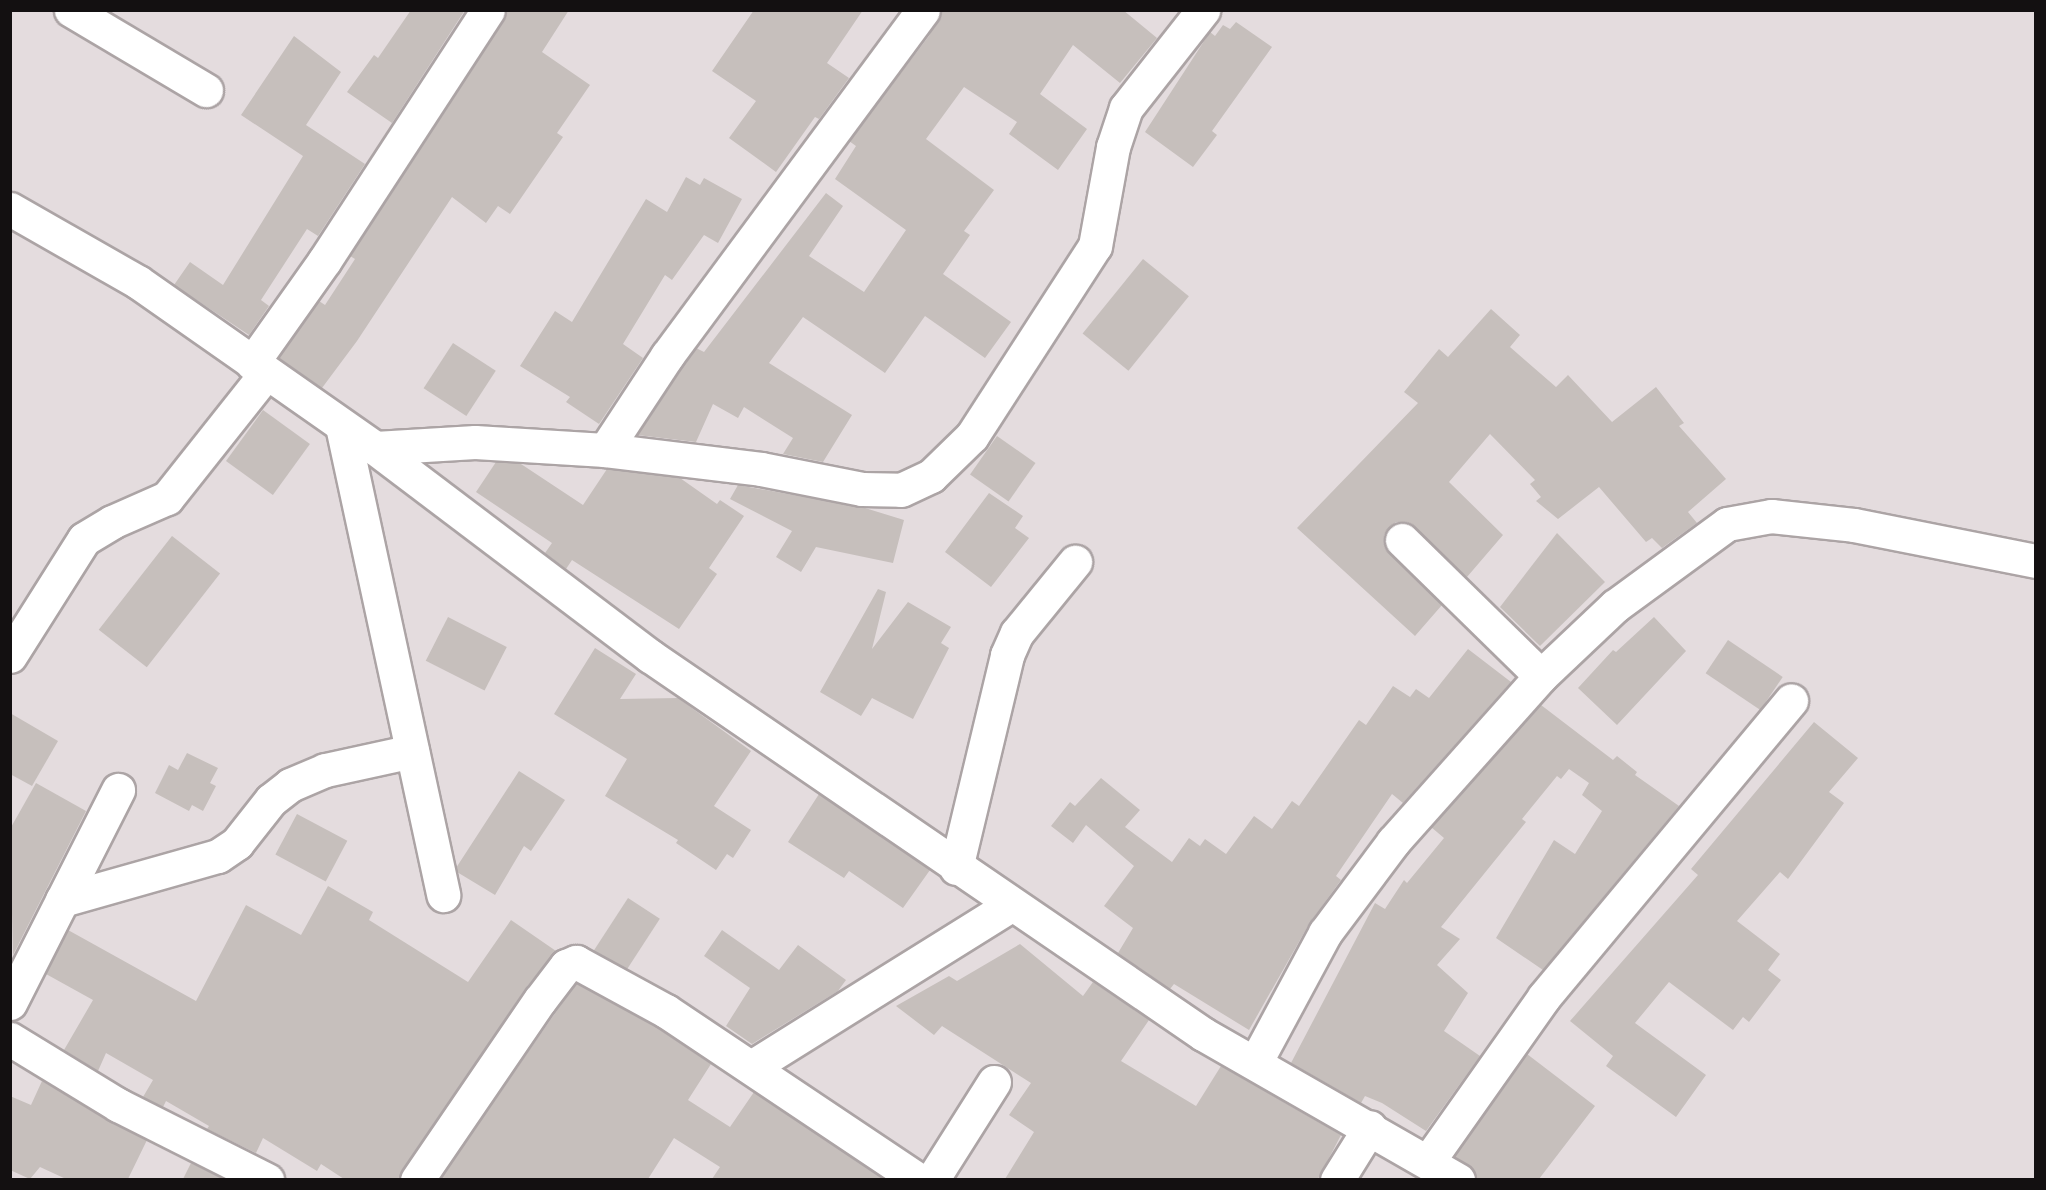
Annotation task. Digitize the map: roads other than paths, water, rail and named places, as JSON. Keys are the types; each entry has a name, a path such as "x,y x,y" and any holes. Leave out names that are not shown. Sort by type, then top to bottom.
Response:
{"street":[{"path":"71,10 206,90"},
{"path":"10,656 84,539 112,522 167,498 259,368 325,260 488,10"},
{"path":"604,450 667,356 923,10"},
{"path":"375,448 475,442 604,450 761,469 862,489 901,490 931,476 972,436 1095,246 1113,147 1126,108 1203,10"},
{"path":"10,209 138,282 375,448 650,656 956,868 1203,1034 1429,1160 1458,1179"},
{"path":"342,426 443,895"},
{"path":"1255,1064 1339,915 1393,842 1541,676 1615,606 1727,524 1771,516 1854,525 2036,561"},
{"path":"1402,540 1541,676"},
{"path":"956,868 1007,655 1017,633 1075,562"},
{"path":"1429,1160 1544,997 1791,701"},
{"path":"62,900 218,856 237,843 271,800 290,786 325,770 412,751"},
{"path":"10,1003 118,790"},
{"path":"753,1066 1011,905"},
{"path":"417,1179 540,1000 566,966 576,962 666,1011 753,1066 918,1179"},
{"path":"10,1039 118,1105 267,1179"},
{"path":"932,1179 994,1083"},
{"path":"1337,1179 1370,1127"}]}
